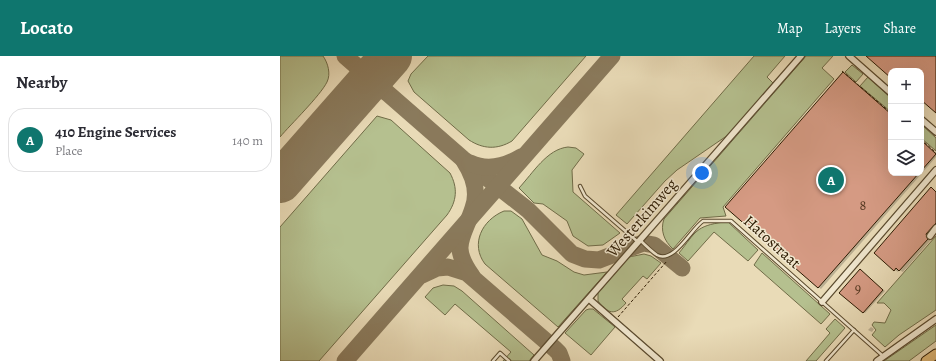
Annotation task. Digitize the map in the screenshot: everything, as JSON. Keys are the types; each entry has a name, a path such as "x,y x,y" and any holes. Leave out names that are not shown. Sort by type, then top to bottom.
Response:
{"main road":[{"path":"926,361 936,354"}],"street":[{"name":"Westerkimweg","path":"534,361 802,56"},
{"path":"849,56 888,90"},
{"path":"924,122 936,132"},
{"path":"822,302 936,170"},
{"path":"930,236 936,228"},
{"path":"589,298 660,361"},
{"path":"877,361 936,319"}],"lane":[{"path":"580,186 585,196 659,256 671,255 676,251"},
{"name":"Hatostraat","path":"676,251 703,221 731,221 883,356"},
{"path":"826,361 854,330"},
{"path":"493,361 500,354 509,361"}],"path":[{"path":"842,71 888,110"},
{"path":"924,142 936,152"},
{"path":"614,321 676,251"}],"green space":[{"path":"280,56 323,56 328,65 329,72 327,82 323,88 280,137"},
{"path":"428,56 586,56 512,141 501,146 485,147 469,140 414,92 408,81 411,74"},
{"path":"754,56 785,56 767,77 773,83 728,135 677,170 665,181 627,224 616,215"},
{"path":"806,56 833,56 822,68 834,79 723,207 726,216 700,218 673,249 667,242 664,235 662,227 664,219"},
{"path":"852,65 863,74 856,82 845,72"},
{"path":"868,77 888,95 888,109 860,86"},
{"path":"377,116 391,120 450,173 455,189 453,205 447,215 319,361 280,361 280,227"},
{"path":"924,127 936,138 936,151 924,141"},
{"path":"568,147 576,148 584,154 572,170 573,192 620,233 603,245 588,246 573,236 567,221 543,204 534,203 519,188 547,157 553,152"},
{"path":"504,211 511,211 522,219 542,255 557,261 574,272 584,275 607,272 558,327 485,264 481,256 479,241 484,226 496,215"},
{"path":"728,222 758,250 748,261 714,232 688,261 679,253 697,231 707,226"},
{"path":"936,236 936,310 899,335 885,347 872,335 876,330 872,325 874,322 885,323 891,310 884,303 877,303"},
{"path":"762,253 830,314 821,324 754,265"},
{"path":"644,254 651,256 661,263 647,279 643,276 622,299 626,303 622,307 615,312 605,309 598,301 598,293 629,257"},
{"path":"443,285 454,286 462,291 534,355 529,361 503,361 511,352 455,304 445,315 425,297 433,288"},
{"path":"593,309 615,327 591,355 565,333 586,310"},
{"path":"835,319 845,328 816,361 806,361 830,333 826,329"},
{"path":"936,325 936,341 909,361 884,361"}],"building":[{"path":"866,56 936,56 936,113 924,103 924,68 888,68 888,75"},
{"path":"843,72 888,111 888,176 916,176 818,288 725,207"},
{"path":"924,143 936,154 924,168"},
{"path":"931,187 936,192 936,223 926,234 928,239 899,271 896,268 894,271 874,253"},
{"path":"860,269 883,290 863,313 839,293"}],"taxiway":[{"path":"345,56 463,159 528,210 572,254 585,259 599,260 643,243 654,245 682,268"},
{"path":"384,91 380,81 380,76 382,68 391,56"},
{"path":"345,361 612,56"},
{"path":"357,67 361,74 362,81 357,95"},
{"path":"470,163 483,167 490,167 503,165 521,157"},
{"path":"464,161 474,184 475,202 462,235 460,249 461,257 472,276"},
{"path":"422,275 437,268 448,267 467,273 555,349 559,353 562,361"}],"runway":[{"path":"280,182 391,56"}],"place":[{"name":"410 Engine Services","path":"831,180"}]}
